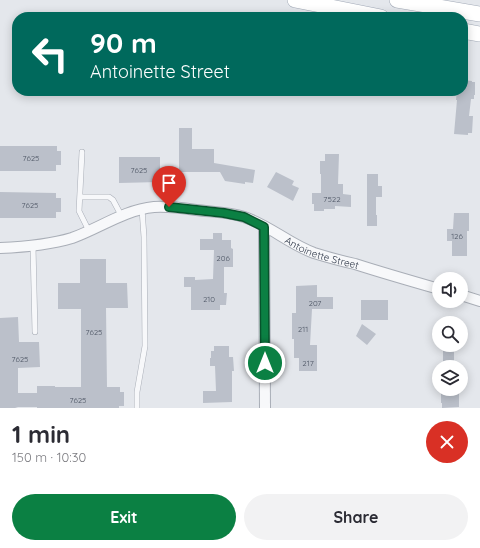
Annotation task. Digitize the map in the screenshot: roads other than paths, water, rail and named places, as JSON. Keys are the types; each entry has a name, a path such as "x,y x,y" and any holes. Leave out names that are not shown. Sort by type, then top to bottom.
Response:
{"main road":[{"path":"295,0 356,12"},
{"path":"397,0 480,14"},
{"path":"468,32 480,34"}],"street":[{"name":"Antoinette Street","path":"0,248 33,246 56,242 88,231 121,215 142,209 169,207 224,213 244,217 313,252 432,287"},
{"path":"264,227 265,408"},
{"path":"468,297 480,301"}],"lane":[{"path":"82,152 80,211 88,231"},
{"path":"80,197 109,197 113,200 121,215"},
{"path":"137,408 137,392 145,346 144,237 142,209"},
{"path":"33,246 35,332"}]}
